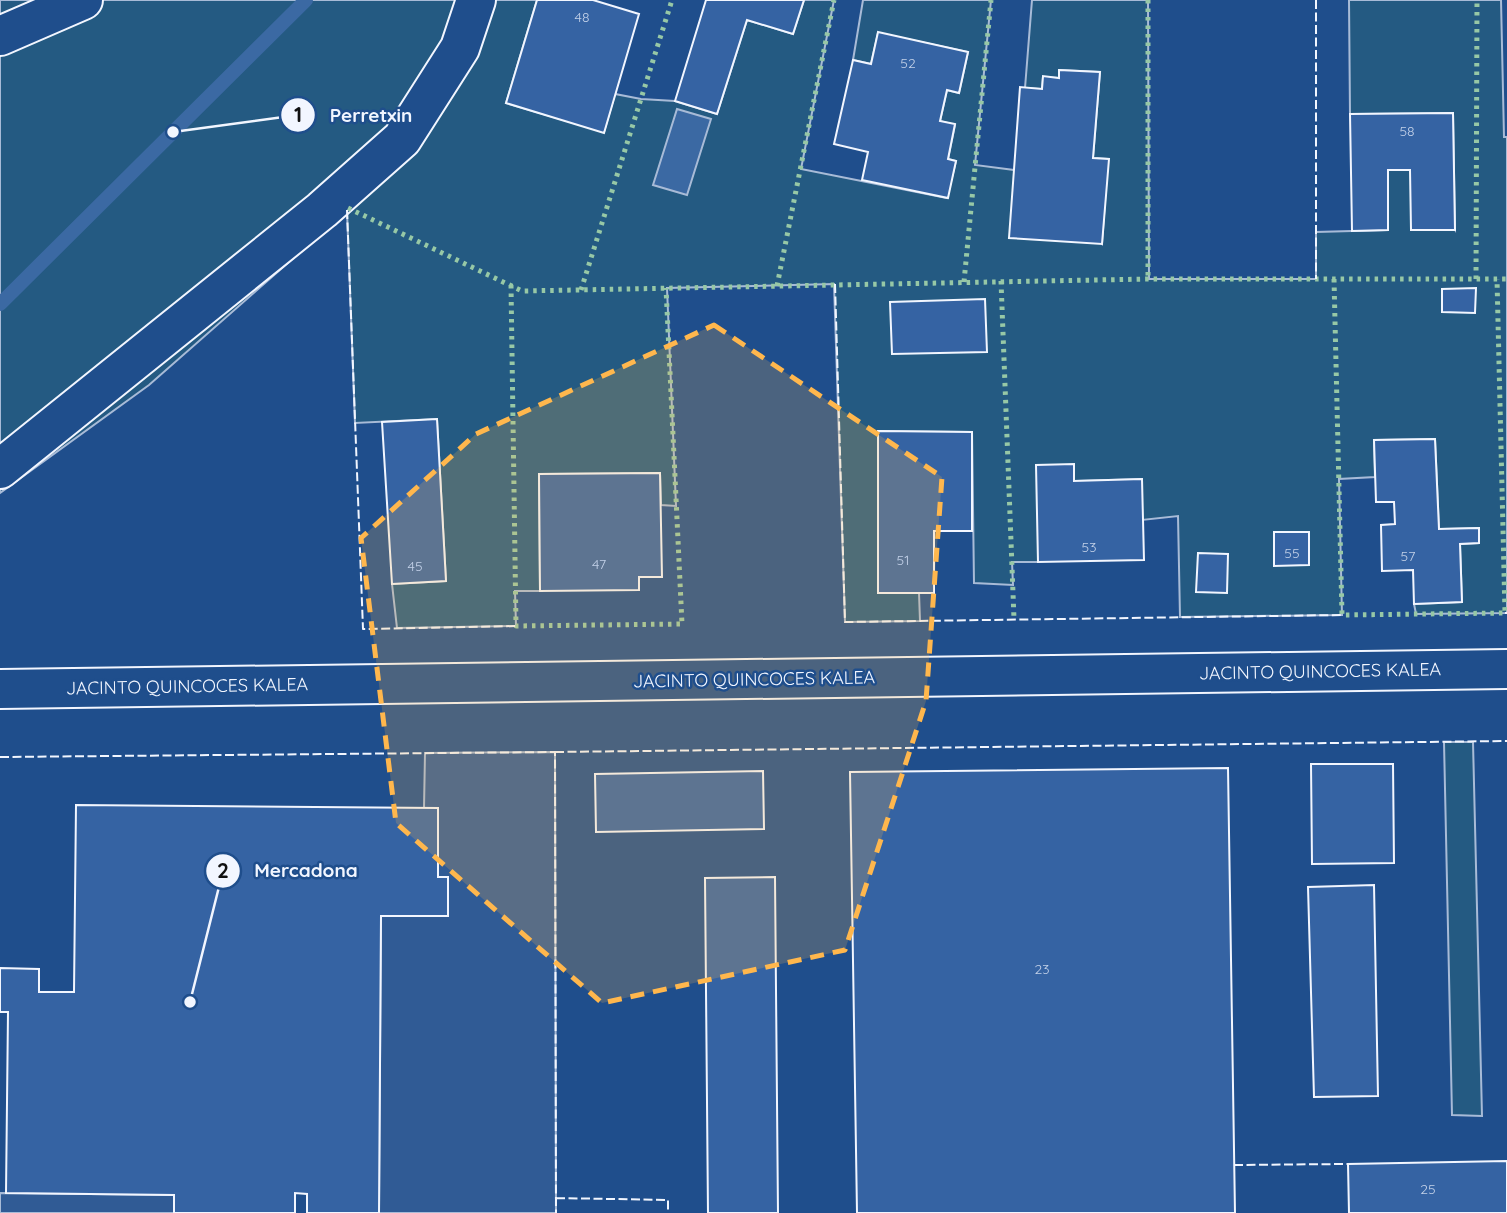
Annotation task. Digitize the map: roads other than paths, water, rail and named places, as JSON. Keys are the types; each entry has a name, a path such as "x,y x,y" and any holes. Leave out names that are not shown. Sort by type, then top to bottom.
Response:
{"street":[{"path":"0,36 83,0"},
{"path":"0,469 322,210 402,139 460,48 476,0"},
{"name":"JACINTO QUINCOCES KALEA","path":"0,689 1507,669"}],"waterway":[{"path":"0,304 306,0"}],"place":[{"name":"Perretxin","path":"173,132"},
{"name":"Mercadona","path":"190,1002"}]}
